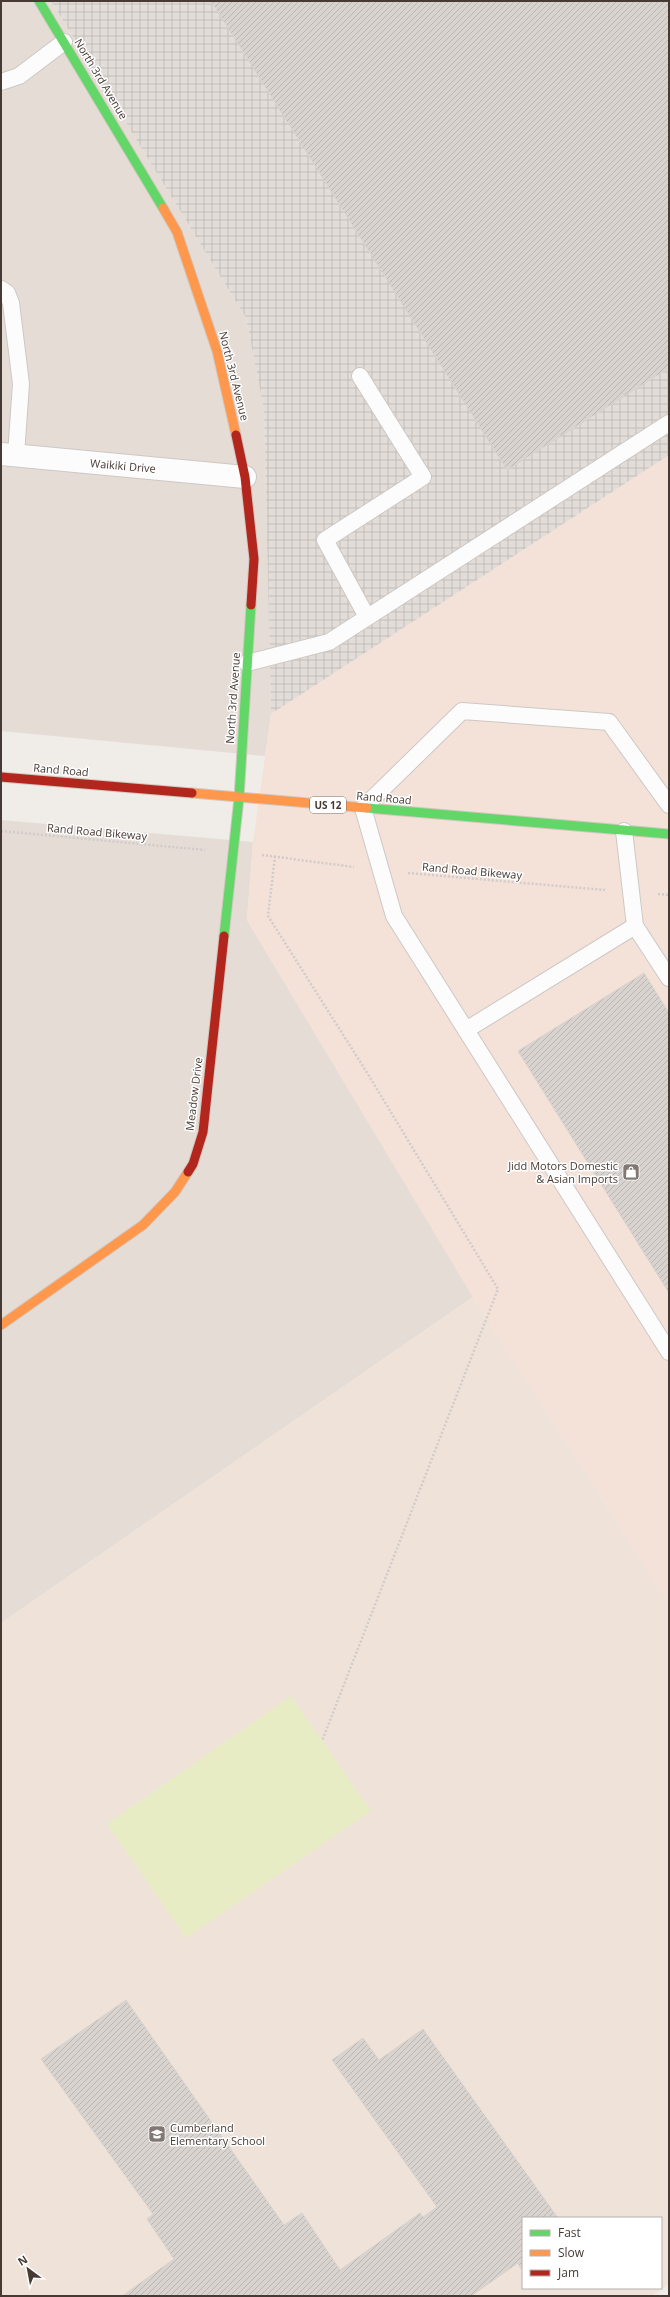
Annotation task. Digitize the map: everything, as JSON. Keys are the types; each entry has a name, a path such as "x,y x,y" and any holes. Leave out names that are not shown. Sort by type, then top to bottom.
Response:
{"street":[{"name":"North 3rd Avenue","path":"39,1 177,232 217,351 245,477 254,559 239,798"},
{"name":"Waikiki Drive","path":"8,455 245,477"},
{"name":"Rand Road","path":"1,777 669,834"},
{"name":"Meadow Drive","path":"1,1325 143,1225 175,1192 193,1164 202,1132 239,798"}],"lane":[{"path":"1,82 19,76 64,42"},
{"path":"1,289 7,293 11,303 21,384 8,455"},
{"path":"360,376 423,477 325,540 367,617"},
{"path":"247,663 329,642 669,423"},
{"path":"669,805 610,722 462,711 363,808 394,916 669,1352"},
{"path":"624,831 633,892 635,926 669,978"},
{"path":"466,1030 635,926"}],"path":[{"name":"Rand Road Bikeway","path":"1,831 192,848"},
{"name":"Rand Road Bikeway","path":"322,1741 498,1289 366,1071 268,916 275,856 382,871 669,895"}],"shaded area":[{"path":"1,1 51,1 246,318 264,410 271,714 265,756 1,731"},
{"path":"51,1 669,1 669,455 271,714 264,410 246,318"},
{"path":"669,455 669,1604 473,1297 247,920 253,842 271,714"},
{"path":"1,820 253,842 247,920 473,1297 1,1623"},
{"path":"473,1297 669,1604 669,2284 662,2289 662,2217 522,2217 522,2289 662,2289 652,2296 1,2296 1,1623"}],"green space":[{"path":"291,1696 371,1811 186,1938 107,1824"}],"building":[{"path":"211,1 669,1 669,368 507,470"},
{"name":"Jidd Motors Domestic & Asian Imports","path":"644,973 669,1013 669,1293 518,1051"},
{"name":"Cumberland Elementary School","path":"126,2000 284,2225 302,2213 340,2270 420,2213 423,2217 437,2207 332,2060 363,2038 379,2060 423,2029 557,2217 522,2217 522,2268 521,2269 518,2263 471,2296 122,2296 174,2259 147,2219 153,2214 41,2059"}],"traffic: fast":[{"path":"39,1 163,208"},
{"path":"224,936 239,798 251,605"},
{"path":"367,808 669,834"}],"traffic: slow":[{"path":"163,208 177,232 217,351 236,435"},
{"path":"192,793 367,808"},
{"path":"1,1325 143,1225 175,1192 188,1172"}],"traffic: jam":[{"path":"236,435 245,477 254,559 251,605"},
{"path":"1,777 192,793"},
{"path":"188,1172 193,1164 203,1132 224,936"}],"place":[{"name":"Jidd Motors Domestic & Asian Imports","path":"631,1172"},
{"name":"Cumberland Elementary School","path":"157,2134"}]}
